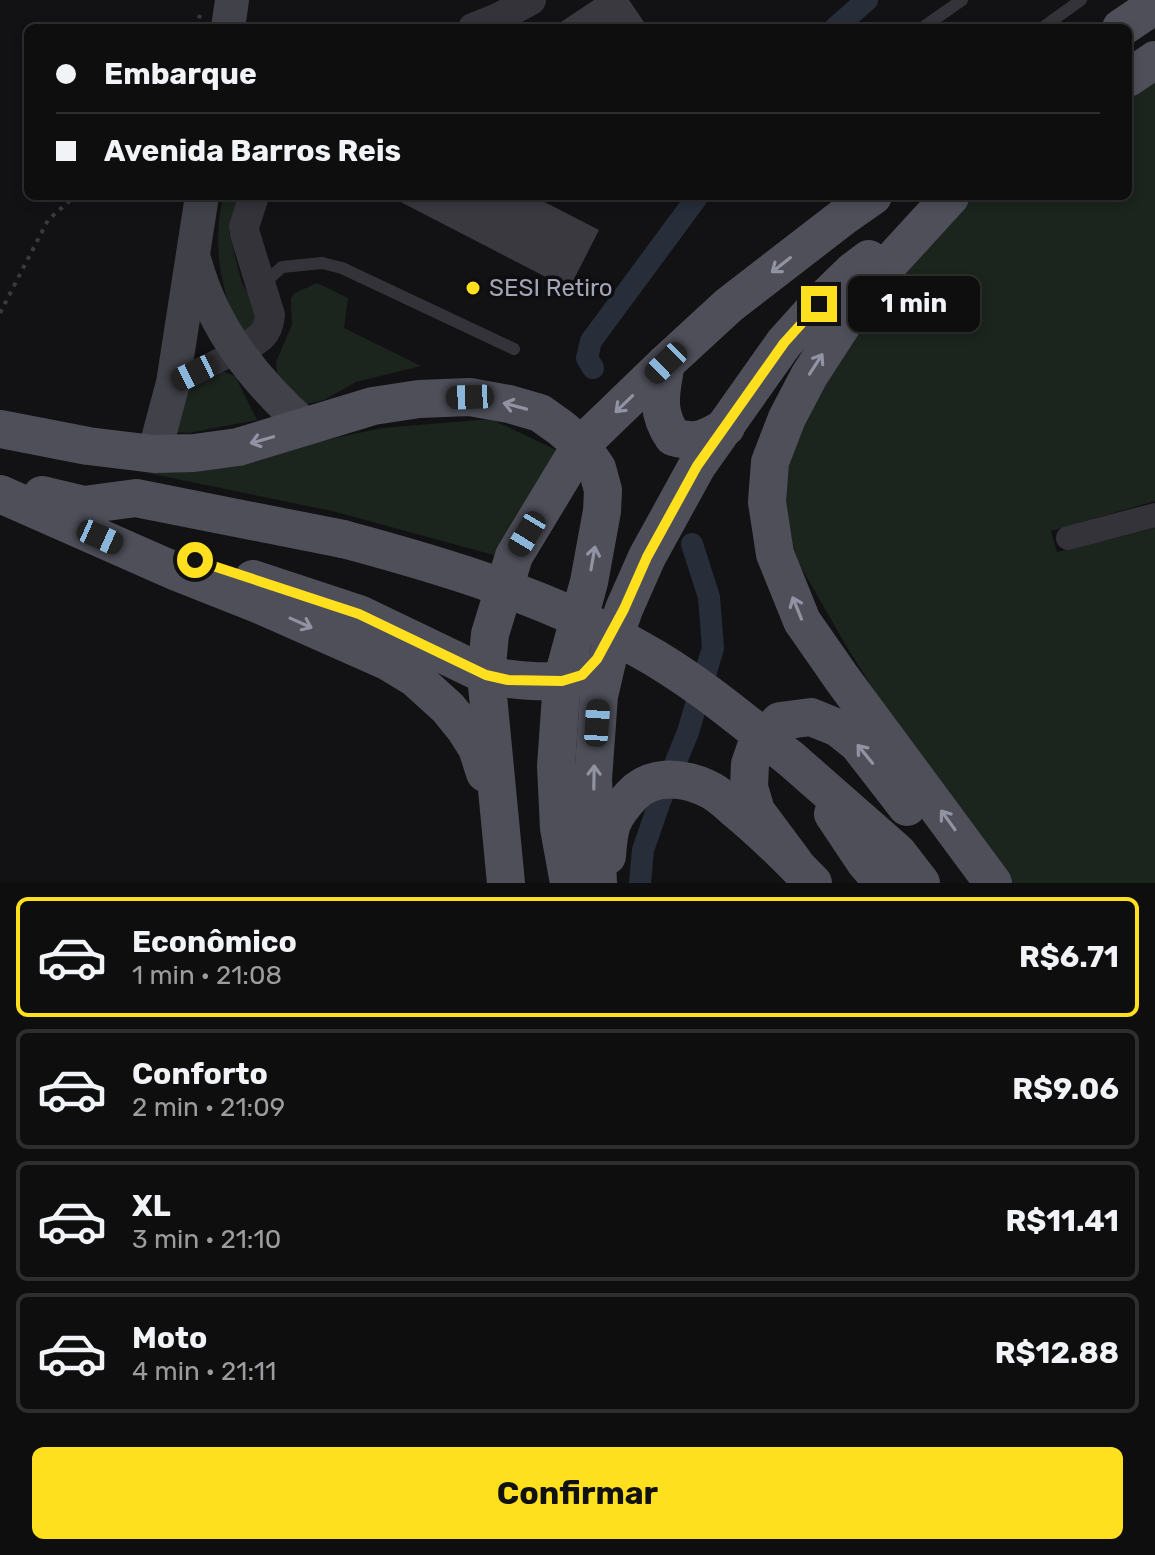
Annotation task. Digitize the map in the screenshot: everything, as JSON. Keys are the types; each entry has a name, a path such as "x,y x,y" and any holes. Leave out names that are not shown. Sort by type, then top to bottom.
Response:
{"main road":[{"path":"229,24 232,0"},
{"path":"1127,24 1155,5"},
{"path":"1132,75 1155,60"},
{"path":"154,454 173,383 201,200"},
{"path":"506,883 486,675 490,634 514,556 581,445 729,305 867,200"},
{"path":"100,537 170,552 359,614 486,675 508,680 562,681 582,675 597,659 647,557 697,466 784,343 853,271 945,200"},
{"path":"946,200 864,291 809,376 787,418 770,462 767,502 775,554 802,621 993,883"},
{"path":"193,254 203,289 215,315 238,351 278,402 307,427"},
{"path":"666,363 660,410 673,437 690,442 704,440 726,427"},
{"path":"0,429 88,446 154,454 194,453 238,447 373,406 419,399 470,397 540,413 581,445 597,468 603,490 589,582 562,681 556,766 559,828 569,883"},
{"path":"0,439 94,474 136,498 343,539 464,574 534,599 628,643 689,680 742,719 897,852 921,883"},
{"path":"0,486 84,505 136,498"},
{"path":"0,494 387,661 415,678 448,708 477,748 500,826"},
{"path":"598,883 593,779 599,696 624,609"},
{"path":"804,873 756,811 749,787 750,764 757,744 780,721 811,717 838,728 858,744 963,883"},
{"path":"798,766 883,883"},
{"path":"604,883 609,830 616,812 640,787 668,779 690,782 714,792 749,820 804,873"}],"street":[{"path":"483,24 531,0"},
{"path":"173,383 238,351 261,337 268,326 270,315 244,227 253,200"},
{"path":"1068,538 1155,515"}],"lane":[{"path":"928,24 962,0"},
{"path":"1048,24 1081,0"},
{"path":"261,286 282,267 322,263 342,268 514,349"}],"path":[{"path":"0,313 48,220 70,200"}],"shaded area":[{"path":"1155,77 1155,501 1051,531 1057,552 1155,528 1155,883 1005,883 897,726 848,649 786,541 782,465 871,299 962,206 970,200 1132,200 1132,91"},
{"path":"222,200 240,200 229,233 242,283 256,307 256,326 241,335 220,267"},
{"path":"317,283 348,298 344,328 421,366 356,382 324,400 307,404 279,388 276,362 292,325 291,298"},
{"path":"216,369 235,376 257,420 188,433 172,432 187,388"},
{"path":"491,419 556,450 501,557 332,511 97,461 213,464 382,428"}],"building":[{"path":"594,0 629,0 645,24 558,24"},
{"path":"397,200 541,200 599,230 569,289"}],"waterway":[{"path":"840,24 867,0"},
{"path":"593,368 587,358 591,341 695,200"},
{"path":"640,883 643,850 688,732 713,648 709,597 692,544"}],"place":[{"name":"SESI Retiro","path":"473,288"}],"route":[{"path":"195,560 359,614 486,675 508,680 562,681 582,675 597,659 647,557 697,466 784,343 819,304"}]}
